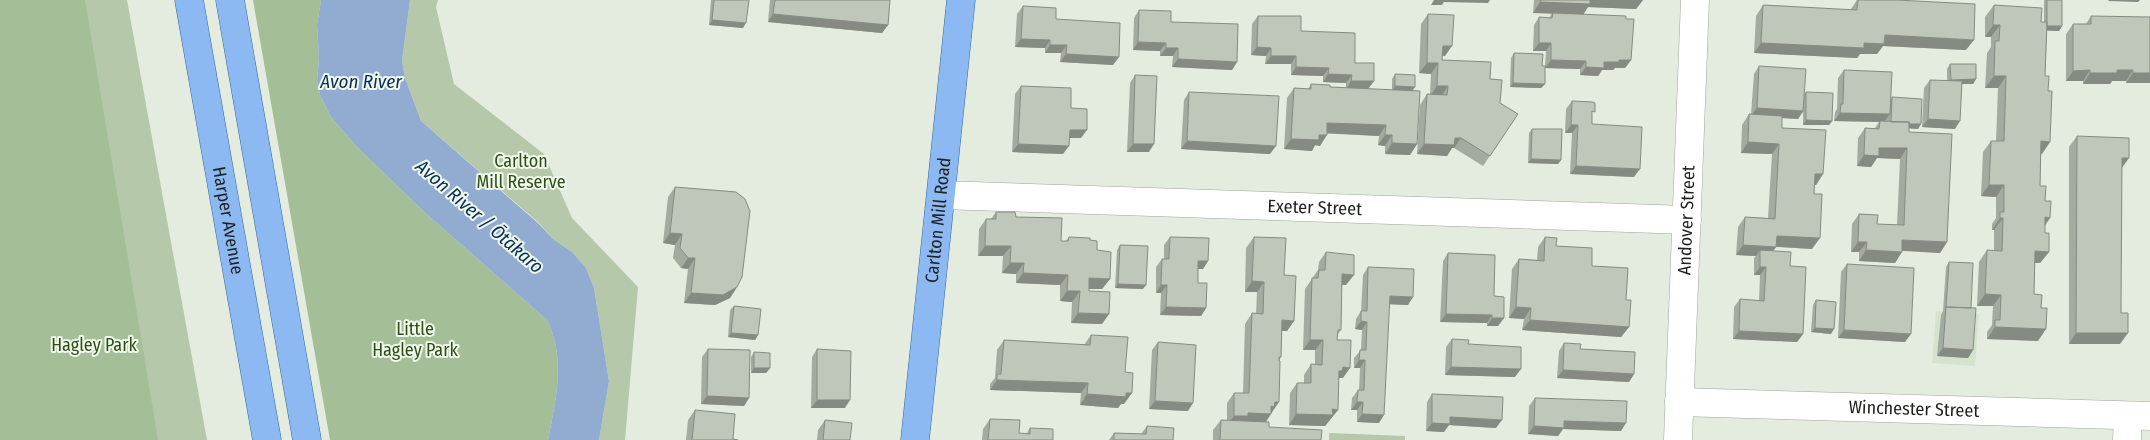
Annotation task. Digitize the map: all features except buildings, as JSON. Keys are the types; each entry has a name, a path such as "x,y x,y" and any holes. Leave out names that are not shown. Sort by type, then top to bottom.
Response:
{"main road":[{"name":"Harper Avenue","path":"189,0 267,440"},
{"path":"230,0 307,440"},
{"name":"Carlton Mill Road","path":"915,440 961,0"}],"street":[{"name":"Andover Street","path":"1678,440 1695,0"},
{"name":"Exeter Street","path":"941,194 1686,220"},
{"name":"Winchester Street","path":"1679,402 2135,424"}],"shaded area":[{"path":"1936,311 1979,314 1975,366 1932,363"}],"green space":[{"name":"Hagley Park","path":"0,0 127,0 207,440 0,440"},
{"name":"Hagley Park","path":"0,0 85,0 158,440 0,440"},
{"name":"Little Hagley Park","path":"253,0 321,0 317,25 319,58 317,81 320,95 331,117 357,147 422,210 547,320 553,334 558,364 558,379 548,440 330,440"},
{"name":"Carlton Mill Reserve","path":"410,0 438,0 436,7 454,84 544,154 572,218 638,287 625,440 599,440 609,381 594,288 586,268 572,252 553,239 539,223 421,121 405,78 402,61"},
{"path":"1329,433 1405,436 1405,440 1329,440"}],"water":[{"name":"Avon River","path":"321,0 410,0 402,61 405,78 421,121 539,224 553,239 572,252 586,268 594,288 609,381 599,440 548,440 558,379 558,364 553,334 547,320 422,210 357,147 331,117 320,95 317,81 319,58 317,25"}],"water label":[{"name":"Avon River / Ōtākaro","path":"480,216"}]}
